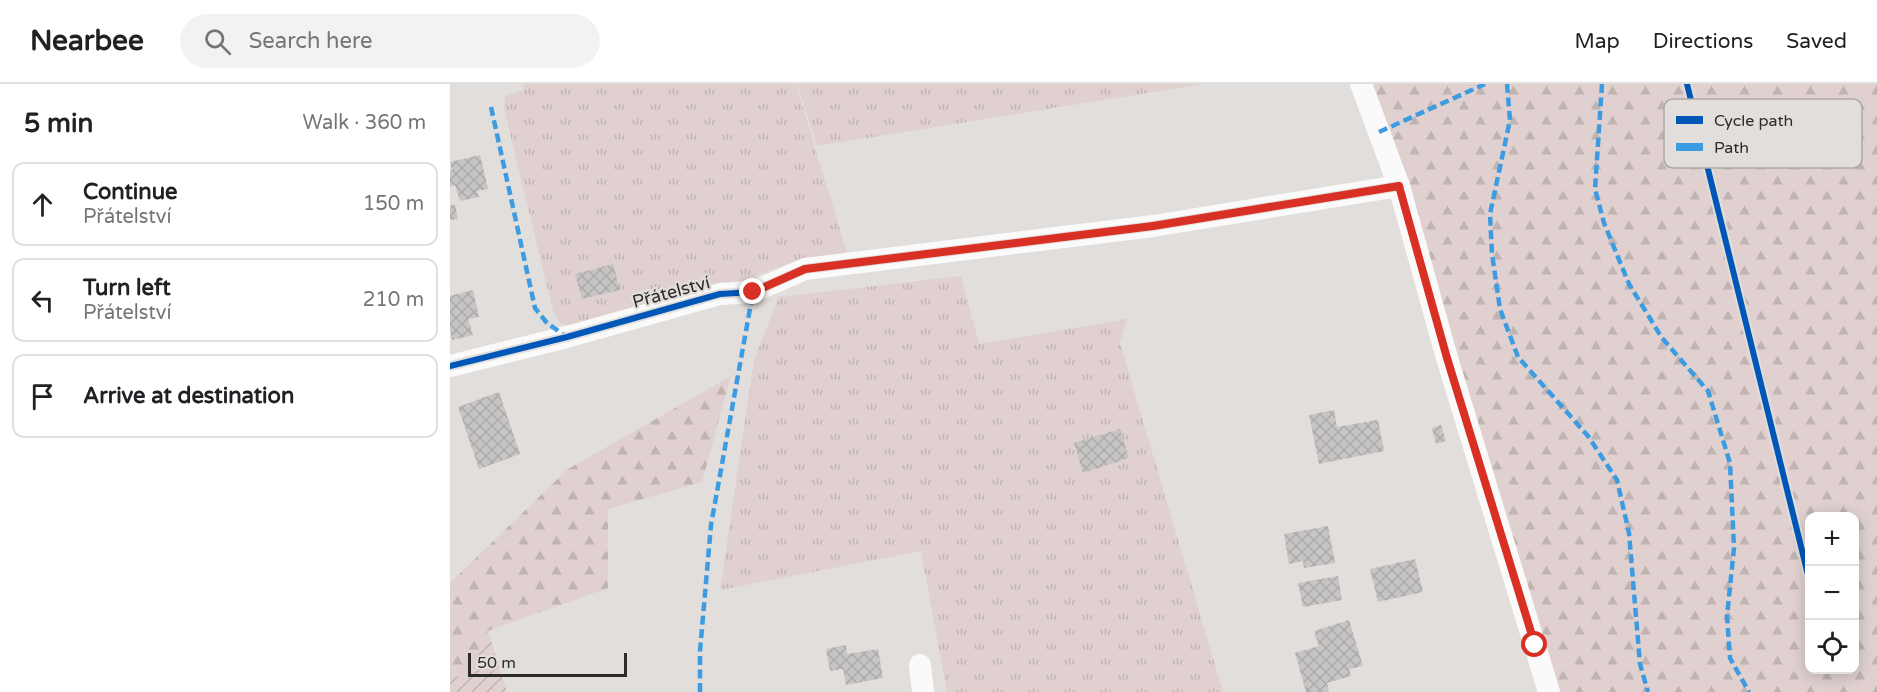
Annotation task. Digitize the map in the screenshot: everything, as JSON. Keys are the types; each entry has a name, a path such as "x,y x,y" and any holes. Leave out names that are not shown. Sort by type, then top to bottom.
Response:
{"street":[{"path":"1361,84 1399,186 1447,358 1549,692"},
{"name":"Přátelství","path":"450,366 567,337 720,294 753,292 805,269 1153,226 1399,186"},
{"path":"920,665 923,692"}],"green space":[{"path":"523,84 796,84 848,256 804,258 740,281 570,325 561,324 553,311 504,108 505,96 524,90"},
{"path":"797,84 1204,84 817,146"},
{"path":"1358,84 1877,84 1877,692 1555,692"},
{"path":"961,276 979,344 1127,319 1120,343 1223,692 947,692 921,551 720,590 754,360 779,297"},
{"path":"731,376 702,482 608,509 608,588 488,631 468,677 450,676 450,583 568,469"},
{"path":"488,631 507,692 450,692 450,676 468,677"}],"building":[{"path":"480,155 488,189 477,191 479,197 460,201 455,185 450,187 450,171 452,170 450,162"},
{"path":"455,204 458,219 450,220 450,206"},
{"path":"613,264 620,290 582,299 575,274"},
{"path":"473,290 479,317 468,319 473,335 452,340 450,296"},
{"path":"499,392 520,454 479,469 458,407"},
{"path":"1334,410 1337,427 1378,420 1384,451 1319,464 1309,415"},
{"path":"1441,425 1446,441 1436,444 1432,428"},
{"path":"1120,429 1129,458 1083,473 1074,443"},
{"path":"1328,526 1335,563 1304,568 1303,561 1289,564 1284,534"},
{"path":"1415,559 1423,592 1378,602 1370,569"},
{"path":"1338,576 1342,600 1303,607 1298,583"},
{"path":"1349,620 1363,666 1349,669 1351,676 1327,683 1329,692 1306,692 1295,653 1319,646 1314,631"},
{"path":"846,645 847,654 878,649 883,678 846,685 843,669 830,671 826,649"}],"marked path":[{"path":"1379,132 1485,84"},
{"path":"1507,84 1510,120 1490,214 1492,254 1500,309 1518,357 1588,436 1617,480 1629,533 1640,664 1648,692"},
{"path":"1602,84 1595,189 1604,223 1629,284 1662,338 1708,391 1730,463 1734,548 1727,616 1730,658 1749,692"},
{"path":"491,107 535,308 547,323 567,337"},
{"path":"700,692 700,651 711,525 753,292"}],"cycle path":[{"path":"1687,84 1691,99"},
{"path":"1708,168 1806,566"},
{"path":"450,366 567,337 720,294 753,292 805,269 1153,226 1399,186"}],"route":[{"path":"753,292 805,269 1153,226 1399,186 1447,358 1535,645"}]}
